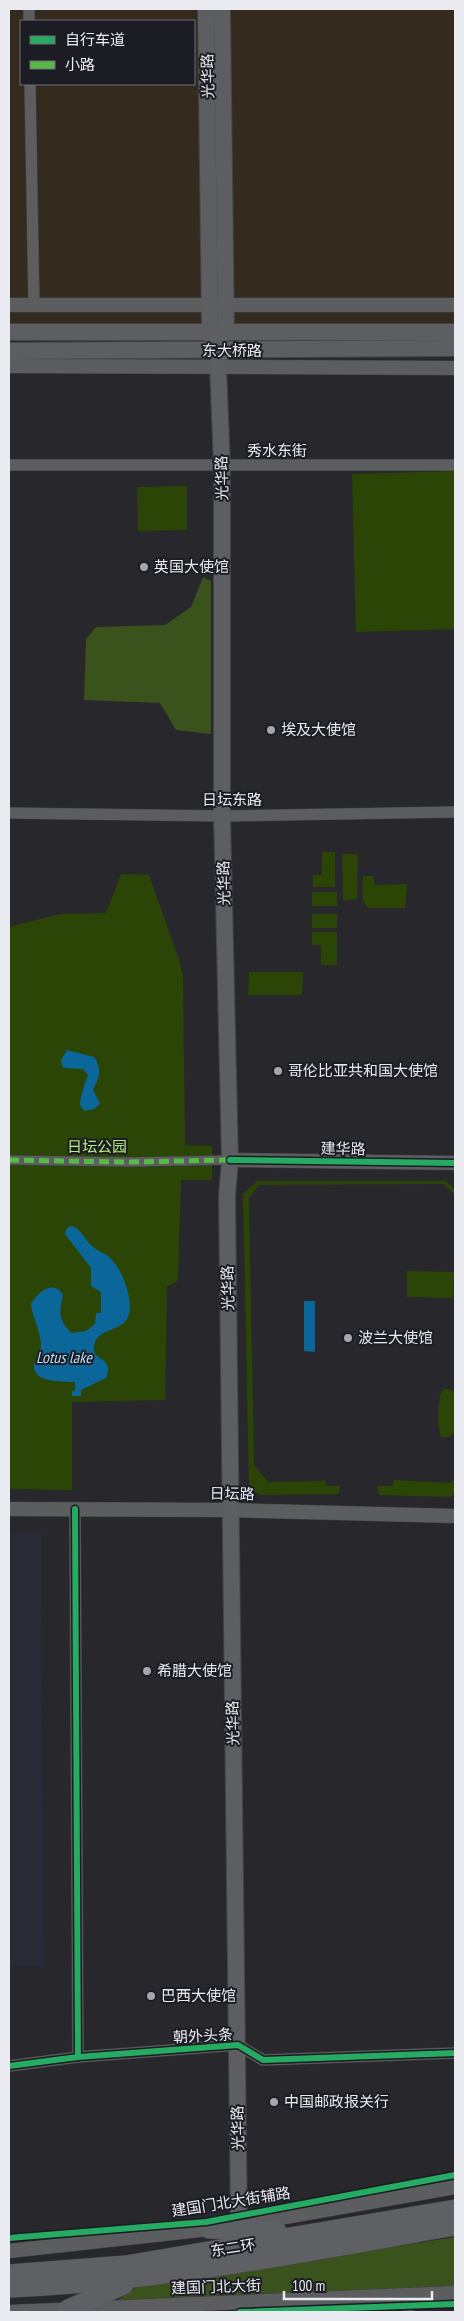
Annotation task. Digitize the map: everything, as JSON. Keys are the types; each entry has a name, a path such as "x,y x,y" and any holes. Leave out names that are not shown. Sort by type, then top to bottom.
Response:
{"highway":[{"name":"东二环","path":"9,2274 126,2264 328,2232 455,2209"},
{"name":"东二环","path":"9,2288 139,2278 210,2269 455,2226"},
{"path":"209,2229 328,2232"},
{"path":"68,2309 139,2278"}],"main road":[{"name":"光华路","path":"206,9 217,305 226,333"},
{"name":"光华路","path":"222,9 217,305 210,332 219,359 222,466 222,816 230,1160 227,1196 239,2226"},
{"name":"东大桥路","path":"9,332 455,332"},
{"name":"东大桥路","path":"9,351 219,359 455,348"}],"street":[{"path":"30,85 34,305"},
{"path":"9,306 455,305"},
{"name":"光华路","path":"219,359 226,333"},
{"path":"9,366 219,359 455,368"},
{"name":"秀水东街","path":"9,465 455,465"},
{"name":"日坛东路","path":"9,813 222,816 455,812"},
{"path":"9,1160 130,1162 230,1160"},
{"name":"建华路","path":"230,1160 455,1163"},
{"name":"日坛路","path":"9,1509 230,1510 455,1516"},
{"path":"76,1509 78,2057"},
{"name":"朝外头条","path":"9,2066 78,2057 238,2045 263,2060 455,2052"},
{"path":"9,2251 239,2226 455,2187"},
{"name":"建国门北大街","path":"9,2312 68,2309 194,2308 455,2293"},
{"path":"408,2295 408,2312"}],"shaded area":[{"path":"9,9 455,9 455,347 9,343"},
{"path":"9,1532 41,1532 44,1967 9,1967"}],"green space":[{"path":"455,471 455,629 356,632 352,474"},
{"path":"187,486 187,530 138,531 137,487"},
{"path":"203,577 211,581 211,734 176,730 160,703 84,700 86,639 96,627 165,625 191,607"},
{"path":"322,852 335,852 335,887 313,887 313,875 322,875"},
{"path":"342,854 358,854 357,899 343,900"},
{"name":"日坛公园","path":"121,874 149,875 180,962 183,976 185,1145 212,1146 212,1180 181,1180 178,1281 167,1286 165,1400 72,1402 72,1490 9,1489 9,927 60,914 106,913"},
{"path":"363,876 373,876 375,885 407,884 405,908 368,908 363,901"},
{"path":"312,892 337,892 337,906 312,906"},
{"path":"312,914 337,914 337,928 312,928"},
{"path":"312,932 337,932 337,965 321,965 321,945 312,945"},
{"path":"249,972 303,972 302,995 248,995"},
{"path":"257,1181 446,1181 455,1189 455,1195 444,1184 259,1185 249,1198 254,1465 268,1482 326,1481 326,1486 340,1486 339,1494 259,1495 249,1486 243,1194"},
{"path":"407,1271 454,1272 453,1298 407,1297"},
{"path":"442,1390 455,1391 455,1432 449,1437 441,1437 438,1407"},
{"path":"455,1478 455,1493 451,1497 379,1495 377,1486 393,1486 393,1480 451,1483"},
{"path":"455,2237 455,2286 118,2300 137,2287"}],"water":[{"path":"67,1050 94,1057 97,1061 99,1073 93,1089 100,1104 94,1109 84,1111 80,1105 88,1075 83,1069 63,1068 61,1060"},
{"name":"Lotus lake","path":"71,1226 78,1229 92,1246 109,1257 115,1264 123,1278 130,1305 127,1319 119,1326 99,1336 94,1347 96,1355 106,1362 108,1366 106,1378 81,1390 81,1396 72,1396 72,1391 75,1391 75,1382 49,1380 38,1375 34,1370 34,1364 41,1345 31,1304 38,1295 50,1288 59,1290 63,1295 61,1306 62,1319 71,1333 86,1331 95,1324 96,1313 101,1313 101,1292 91,1286 91,1268 65,1234 67,1228"},
{"path":"304,1301 315,1301 315,1352 304,1351"}],"marked path":[{"path":"9,1160 130,1162 230,1160"}],"cycle path":[{"path":"230,1160 455,1163"},
{"path":"75,1509 78,2057"},
{"path":"9,2066 78,2057 238,2045 263,2060 455,2053"},
{"name":"建国门北大街辅路","path":"9,2238 206,2222 455,2175"},
{"path":"240,2312 455,2304"}],"place":[{"name":"英国大使馆","path":"144,567"},
{"name":"埃及大使馆","path":"271,730"},
{"name":"哥伦比亚共和国大使馆","path":"278,1071"},
{"name":"波兰大使馆","path":"348,1338"},
{"name":"希腊大使馆","path":"147,1671"},
{"name":"巴西大使馆","path":"151,1996"},
{"name":"中国邮政报关行","path":"274,2102"}]}
